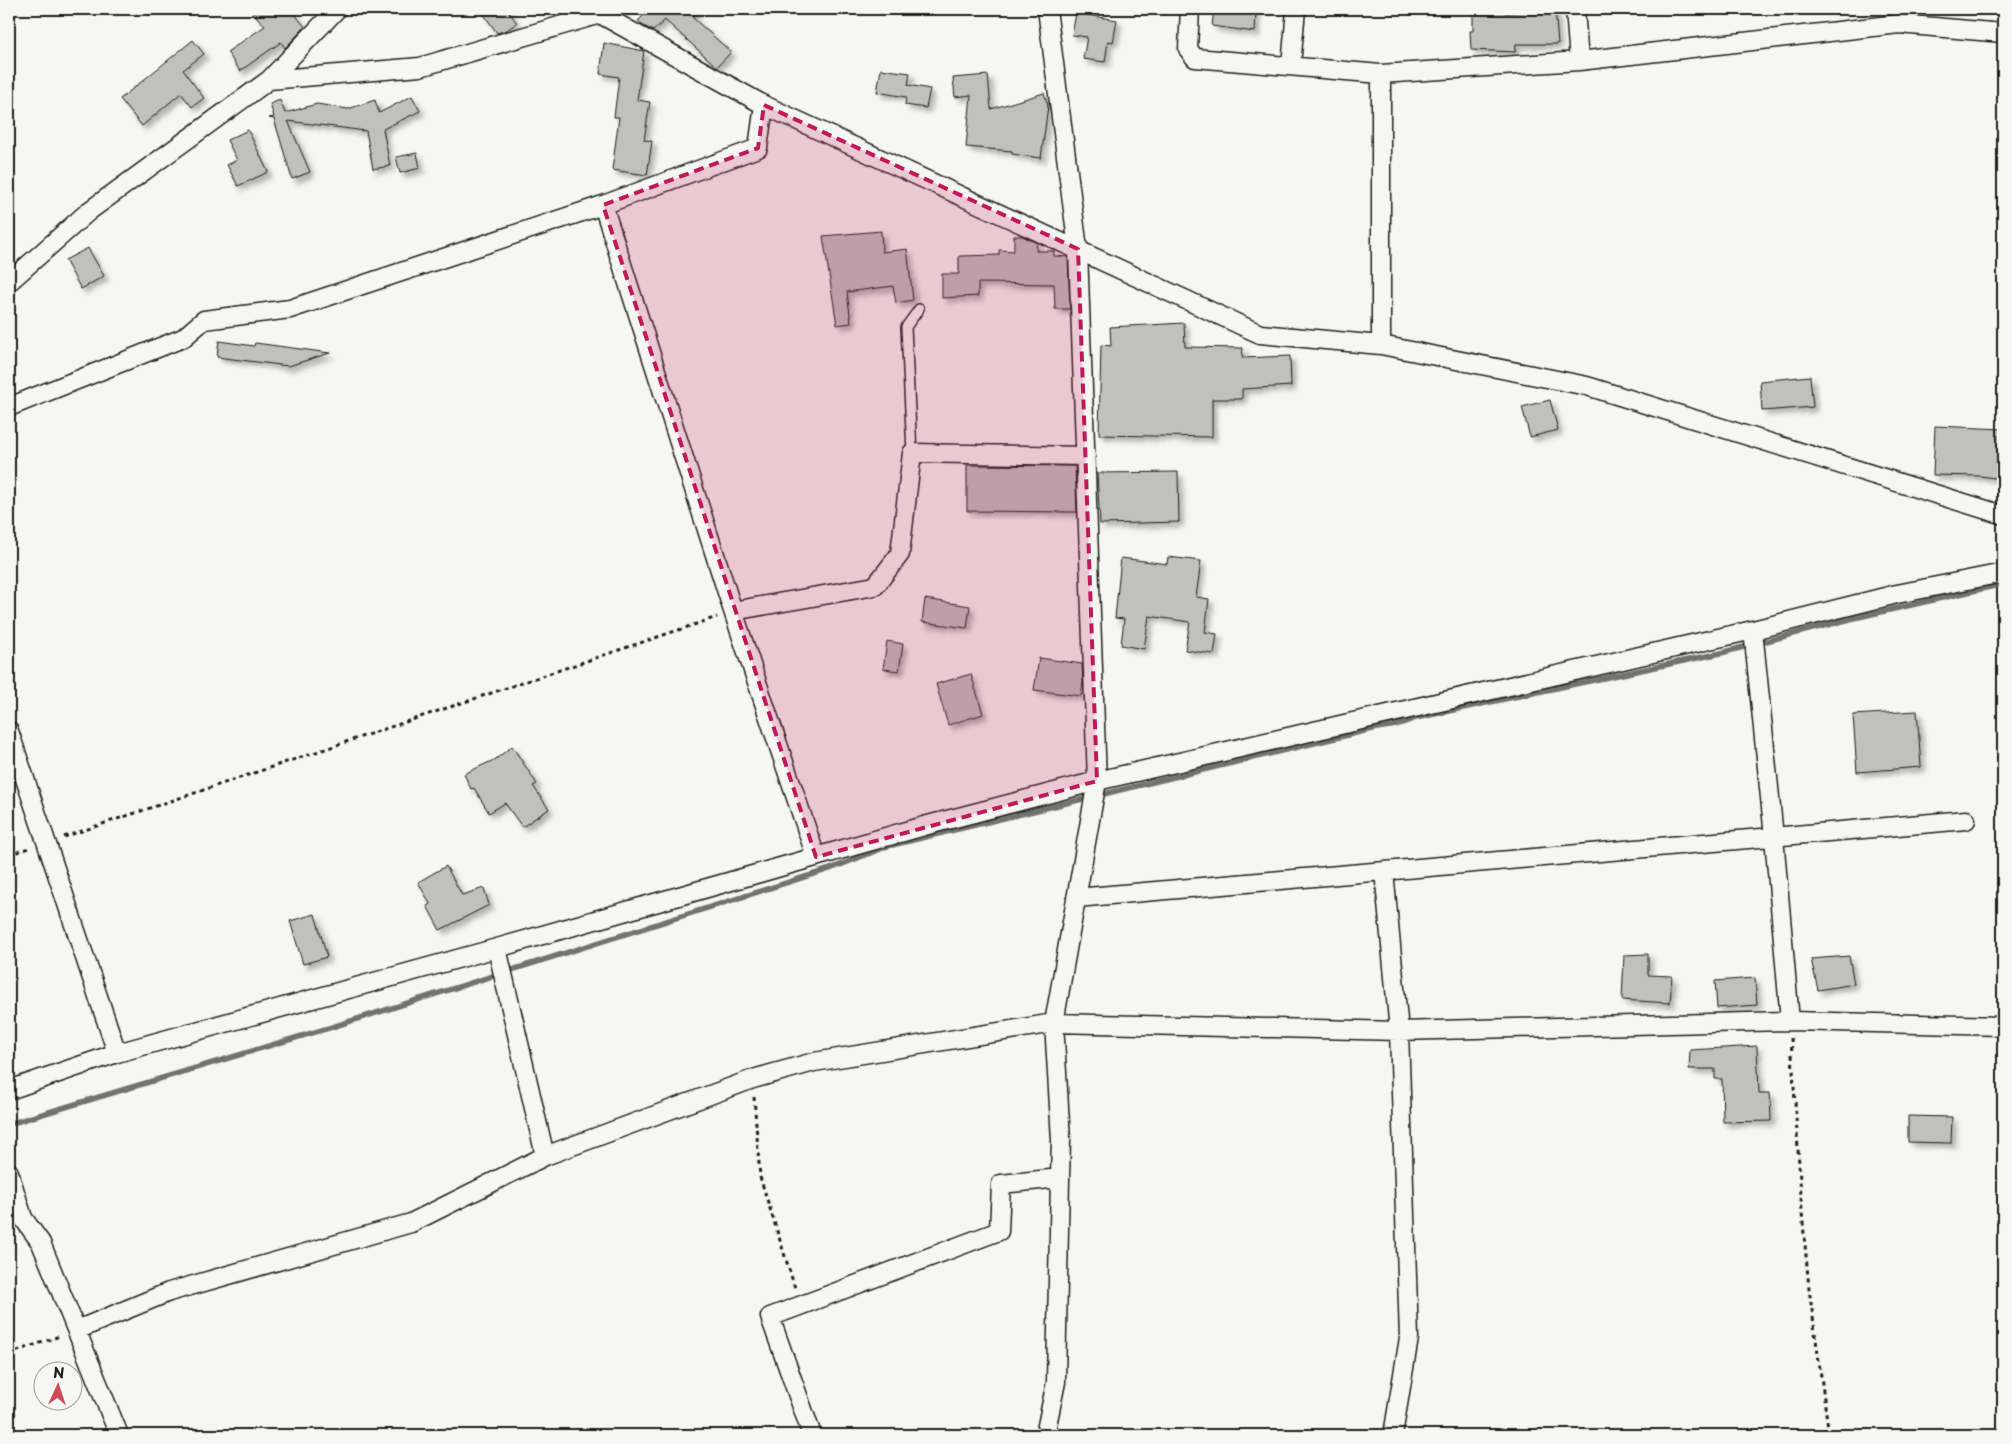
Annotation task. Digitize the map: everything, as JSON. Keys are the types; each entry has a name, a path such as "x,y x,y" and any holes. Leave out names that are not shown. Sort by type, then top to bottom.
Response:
{"street":[{"path":"9,282 90,211 269,80 337,9"},
{"path":"1046,1435 1056,1382 1060,1178 1054,1023 1097,781 1078,249 1048,9"},
{"path":"1190,9 1188,49 1196,58 1381,74 1579,61 1899,24 2003,33"},
{"path":"1291,66 1296,9"},
{"path":"1575,9 1579,61"},
{"path":"269,80 420,67 600,14 764,105 1260,334 1381,345 1586,386 2003,515"},
{"path":"1381,74 1381,345"},
{"path":"9,408 183,338 204,320 290,309 603,205 758,148 764,105"},
{"path":"603,205 733,612 816,857"},
{"path":"733,612 875,586 900,554 912,454 1086,456"},
{"path":"9,1090 117,1053 816,857 1097,781 1753,630 1897,594 2003,574"},
{"path":"1753,630 1790,1022"},
{"path":"9,731 117,1053"},
{"path":"1076,898 1966,820"},
{"path":"1384,871 1399,1031 1409,1338 1393,1435"},
{"path":"497,948 545,1156"},
{"path":"77,1330 168,1292 412,1224 545,1156 752,1079 814,1062 1054,1023 1399,1031 1790,1022 2003,1026"},
{"path":"9,1172 23,1218 41,1243 119,1435"},
{"path":"812,1435 770,1317 998,1231 1001,1184 1060,1178"}],"lane":[{"path":"912,454 906,327 920,309"}],"path":[{"path":"46,843 165,801 733,612"},
{"path":"1790,1022 1802,1212 1809,1288 1829,1435"},
{"path":"752,1079 760,1177 800,1306"},
{"path":"9,1354 77,1330"}],"highlighted area":[{"path":"764,105 1078,249 1097,781 816,857 603,205 758,148"}],"building":[{"path":"250,9 291,9 305,27 285,48 281,42 240,71 227,52 265,26"},
{"path":"480,9 507,9 517,23 507,30 497,33"},
{"path":"650,9 699,9 692,17 731,52 717,67 665,20 653,31 642,25 638,21"},
{"path":"1214,9 1256,9 1255,32 1212,26"},
{"path":"1473,9 1505,9 1505,13 1555,9 1558,44 1516,44 1515,52 1471,50 1470,31 1473,31"},
{"path":"1076,13 1117,20 1113,42 1108,41 1105,62 1083,59 1087,37 1072,35"},
{"path":"193,40 204,54 183,70 204,98 192,107 181,93 142,126 120,99"},
{"path":"604,43 644,51 637,100 650,102 644,140 652,141 647,175 612,170 619,117 614,117 619,77 600,74"},
{"path":"881,69 910,73 908,85 930,89 926,108 905,105 906,97 877,92"},
{"path":"988,75 991,109 1044,93 1048,106 1041,158 1012,154 1012,151 966,147 971,95 955,97 953,78"},
{"path":"412,96 420,111 383,129 390,166 373,169 366,131 288,121 310,172 292,179 274,119 269,118 274,117 270,104 280,100 285,113 317,104 348,109 375,100 379,113"},
{"path":"248,130 268,172 238,186 227,165 237,160 227,140"},
{"path":"417,153 420,168 400,173 396,157"},
{"path":"881,231 882,252 907,249 913,300 896,303 893,286 847,292 851,323 837,325 823,236"},
{"path":"1014,236 1022,236 1037,243 1036,251 1054,251 1054,256 1068,257 1070,309 1055,309 1054,284 978,283 978,296 942,298 942,274 959,274 959,256 999,255 999,250 1014,251"},
{"path":"88,248 104,276 81,289 65,260"},
{"path":"1184,323 1185,347 1243,348 1242,358 1290,356 1291,386 1242,389 1242,399 1212,399 1212,437 1099,435 1101,345 1111,346 1110,327"},
{"path":"219,341 254,346 255,343 330,353 288,366 217,357"},
{"path":"1810,376 1813,407 1762,411 1760,381"},
{"path":"1550,400 1558,430 1530,437 1522,407"},
{"path":"1935,426 2003,429 2003,479 1980,476 1933,475"},
{"path":"967,465 1075,466 1077,512 967,511"},
{"path":"1178,472 1179,522 1100,524 1097,473"},
{"path":"1168,557 1201,561 1196,597 1209,599 1205,632 1217,634 1214,654 1185,650 1190,622 1149,616 1144,649 1121,645 1124,619 1115,618 1121,558 1167,564"},
{"path":"925,599 970,606 967,628 922,622"},
{"path":"887,641 903,644 899,671 883,669"},
{"path":"1039,658 1082,664 1083,682 1081,696 1034,690"},
{"path":"971,674 983,714 948,725 936,684"},
{"path":"1917,711 1921,767 1857,772 1853,715"},
{"path":"512,746 537,784 533,786 549,809 522,827 505,803 489,813 474,788 471,789 464,774 496,759"},
{"path":"446,866 462,895 484,888 489,905 440,930 427,906 430,904 418,882"},
{"path":"315,914 327,957 303,964 290,921"},
{"path":"1648,954 1648,975 1672,976 1670,1003 1622,1000 1624,955"},
{"path":"1849,956 1854,984 1818,990 1811,959"},
{"path":"1755,978 1757,1005 1717,1008 1715,981"},
{"path":"1757,1046 1759,1093 1770,1093 1771,1121 1723,1122 1722,1079 1715,1079 1715,1069 1689,1069 1690,1050"},
{"path":"1908,1116 1952,1117 1951,1143 1908,1142"}],"waterway":[{"path":"9,1124 332,1027 830,869 888,846 1377,728 1397,725 1416,718 1721,653 1850,619 2003,584"}]}
